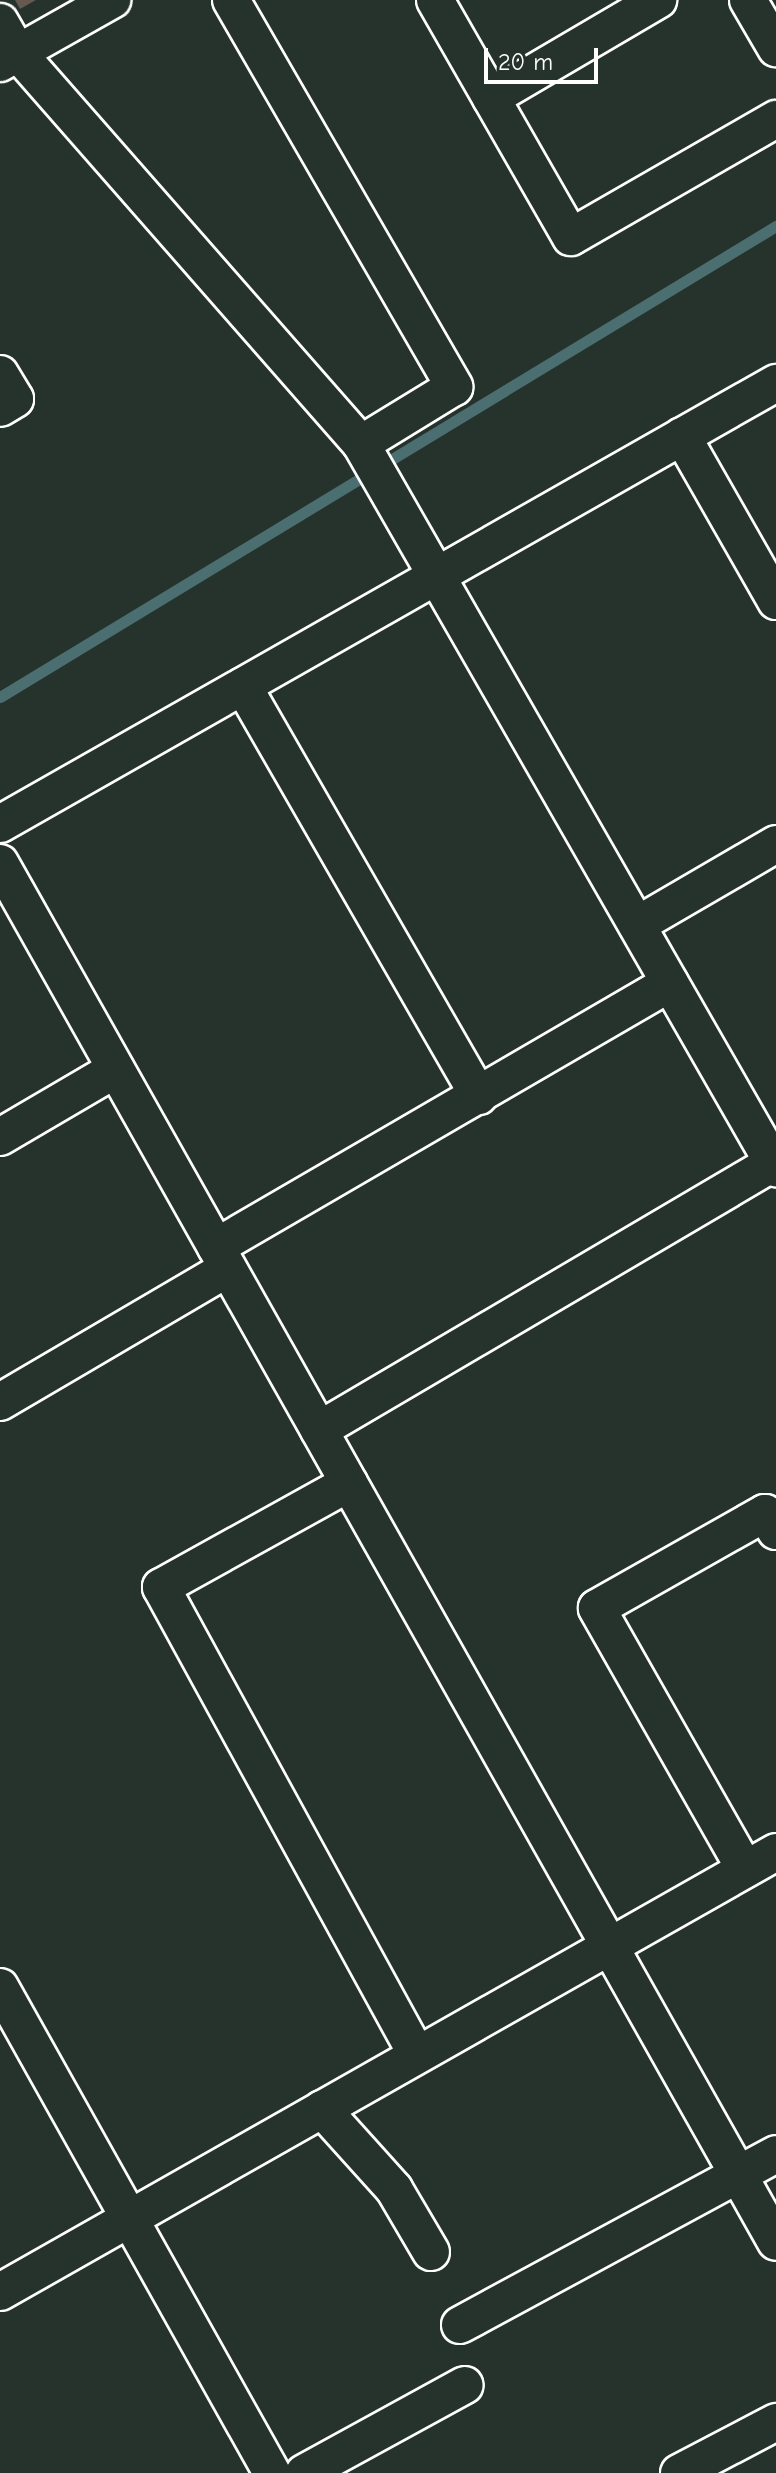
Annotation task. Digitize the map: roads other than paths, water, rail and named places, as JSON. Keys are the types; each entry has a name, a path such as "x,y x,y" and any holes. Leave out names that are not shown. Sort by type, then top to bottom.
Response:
{"street":[{"path":"9,58 112,0"},
{"path":"231,0 454,387 361,444"},
{"path":"435,0 571,237 776,119"},
{"path":"491,98 658,0"},
{"path":"748,0 776,48"},
{"path":"0,22 9,58 361,444 774,1166 319,1430"},
{"path":"0,374 15,399 0,408"},
{"path":"0,824 776,383"},
{"path":"682,436 776,601"},
{"path":"243,686 479,1096"},
{"path":"637,925 776,844"},
{"path":"0,863 776,2242"},
{"path":"0,1402 479,1096 670,983"},
{"path":"0,1137 116,1069"},
{"path":"349,1483 161,1587 417,2055"},
{"path":"745,1869 597,1608 765,1513 776,1531"},
{"path":"0,2292 776,1852"},
{"path":"0,1987 272,2473"},
{"path":"322,2109 394,2189 431,2252"},
{"path":"460,2325 776,2154"},
{"path":"304,2473 465,2385"},
{"path":"679,2473 776,2422"}],"waterway":[{"path":"0,697 776,226"}]}
